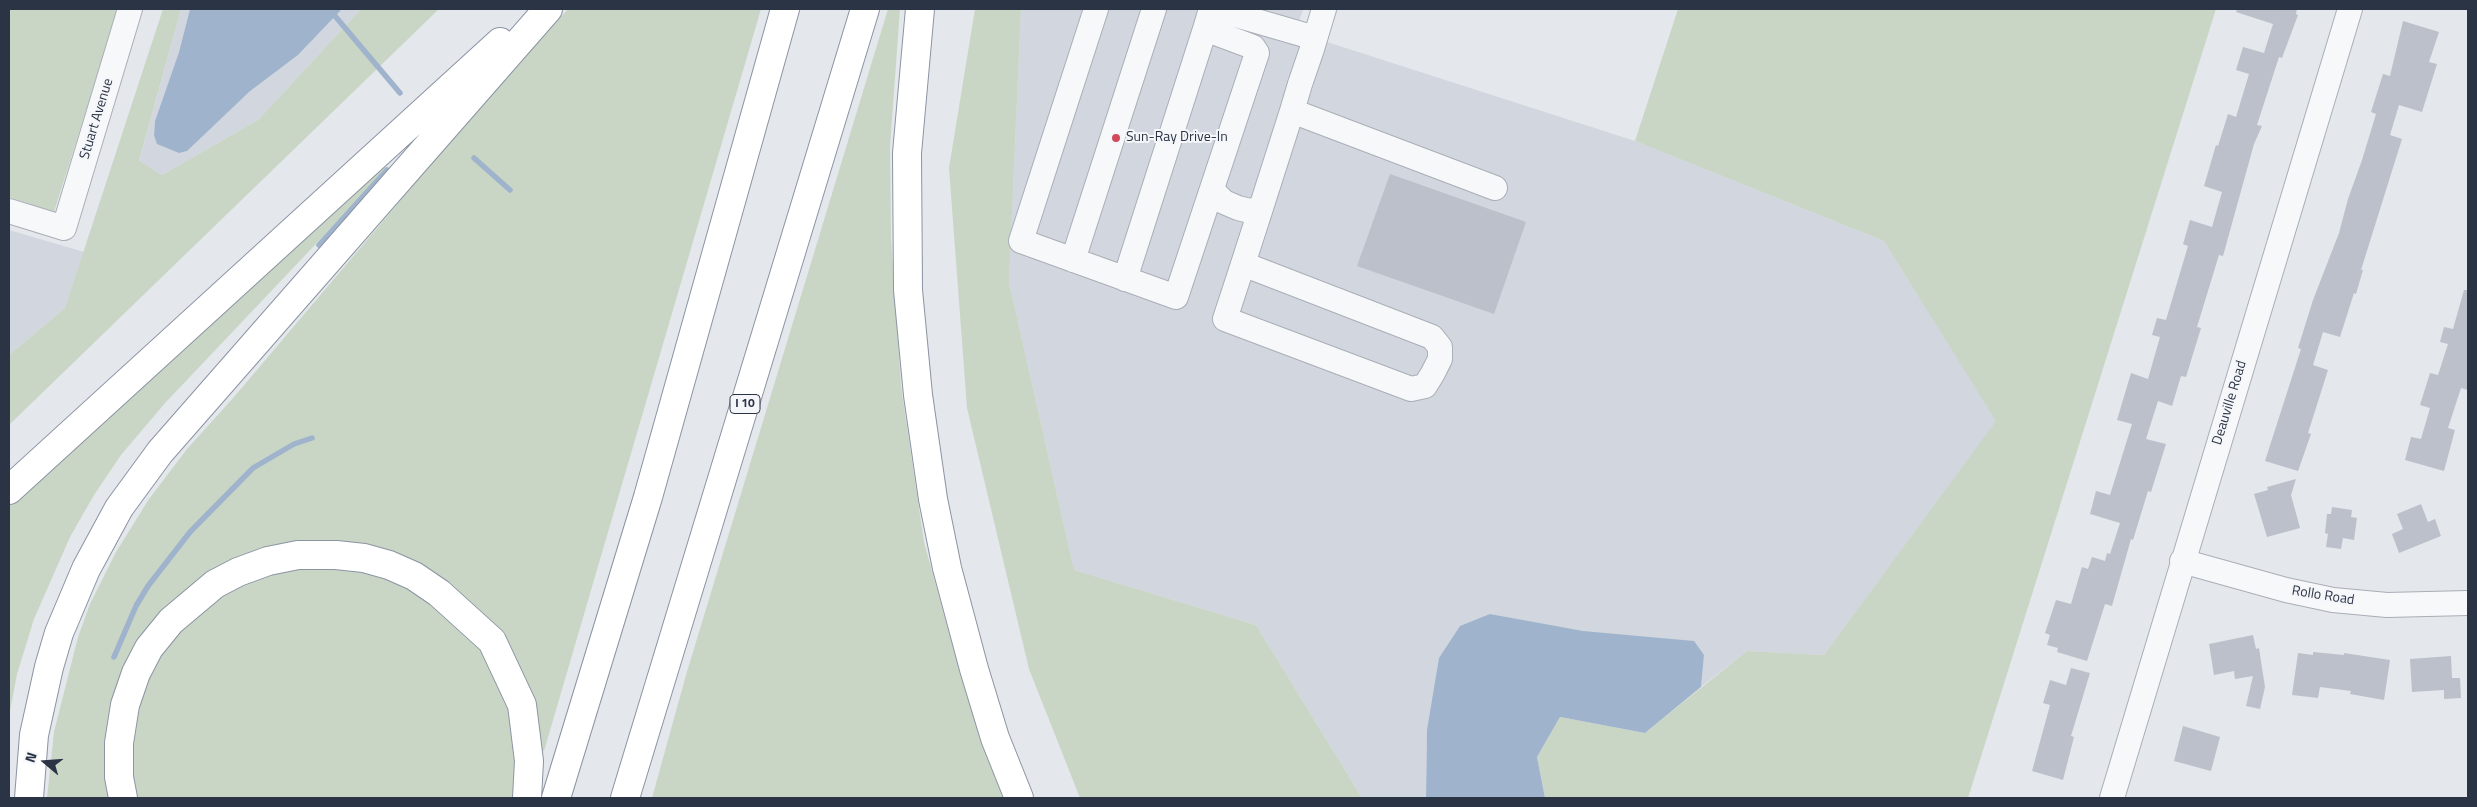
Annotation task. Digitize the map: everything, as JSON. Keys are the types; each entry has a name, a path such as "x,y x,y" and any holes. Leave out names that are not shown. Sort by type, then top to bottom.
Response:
{"highway":[{"path":"9,490 536,9"},
{"path":"29,798 34,735 49,666 59,633 86,569 119,508 160,452 548,9"},
{"path":"556,798 648,497 785,9"},
{"name":"I 10","path":"625,798 865,9"},
{"path":"920,9 907,153 908,290 918,396 933,500 947,568 995,738 1019,798"},
{"path":"123,798 119,777 119,743 125,705 136,673 149,648 171,621 215,584 238,572 268,561 298,555 336,555 364,558 389,565 414,576 439,593 492,640 522,705 529,761 526,798"}],"street":[{"name":"Stuart Avenue","path":"9,211 64,228 130,9"},
{"path":"1096,9 1021,241 1176,297 1257,53 1254,47 1210,15"},
{"path":"1073,260 1154,9"},
{"path":"1243,264 1432,337 1440,347 1440,359 1433,374 1425,386 1410,389 1225,319 1324,9"},
{"name":"Deauville Road","path":"2112,798 2350,9"},
{"path":"1126,279 1210,15"},
{"path":"1210,15 1313,44"},
{"path":"1292,110 1495,188"},
{"path":"1212,190 1224,202 1238,208 1250,211 1261,208"},
{"name":"Rollo Road","path":"2182,561 2286,590 2334,600 2386,606 2468,603"}],"shaded area":[{"path":"181,9 190,9 179,52 155,121 154,135 249,92 298,55 342,9 361,9 258,120 162,175 139,162"},
{"path":"1021,9 1303,9 1296,32 1635,141 1884,241 1997,421 1824,655 1747,651 1701,687 1704,655 1490,614 1427,730 1426,798 1362,798 1256,625 1074,570 1009,282"},
{"path":"9,230 84,252 65,308 9,355"}],"green space":[{"path":"9,9 118,9 54,212 9,197"},
{"path":"163,9 181,9 139,161 162,175 258,120 361,9 439,9 9,425 9,355 65,308"},
{"path":"568,9 761,9 544,751 537,748 486,620 331,544 155,623 112,798 47,798 54,732 78,637 90,604 116,552 149,499 187,449 234,397 467,122"},
{"path":"888,9 900,9 890,147 891,238 901,386 924,542 962,680 983,746 1003,798 652,798 686,675"},
{"path":"975,9 1021,9 1009,282 1074,570 1256,625 1362,798 1080,798 1029,669 967,408 949,168"},
{"path":"1678,9 2216,9 1968,798 1545,798 1537,757 1560,717 1645,733 1747,651 1824,655 1996,421 1884,241 1635,141"},
{"path":"381,165 387,169 166,402 121,455 94,495 70,537 34,619 17,674 9,717 9,498"},
{"path":"352,566 421,591 486,652 510,710 516,759 514,798 132,798 128,760 137,700 165,646 194,613 241,583 286,569"}],"water":[{"path":"190,9 342,9 298,55 249,92 187,151 179,153 157,144 154,135 155,121 179,52"},
{"path":"1490,614 1583,631 1694,641 1704,655 1701,687 1645,733 1560,717 1537,757 1545,798 1426,798 1427,730 1439,658 1460,626"}],"building":[{"path":"2237,9 2297,9 2296,14 2298,15 2282,58 2279,57 2257,125 2262,126 2254,144 2223,256 2219,255 2197,327 2201,328 2186,377 2181,376 2172,406 2158,401 2146,439 2166,444 2151,492 2148,491 2133,540 2131,539 2112,606 2105,604 2087,661 2057,652 2058,648 2047,645 2050,635 2045,633 2056,600 2071,604 2082,567 2088,569 2092,557 2105,561 2107,553 2110,554 2120,523 2090,514 2096,491 2110,495 2132,424 2117,420 2131,373 2148,379 2160,337 2152,335 2157,318 2166,320 2188,246 2183,244 2190,220 2212,227 2222,192 2204,186 2216,145 2218,146 2228,114 2236,117 2249,74 2236,70 2243,47 2264,53 2273,24 2236,12"},
{"path":"2403,21 2439,32 2429,62 2437,64 2422,112 2399,105 2390,135 2402,139 2361,270 2363,270 2356,294 2354,293 2340,337 2323,332 2313,365 2328,370 2308,433 2311,434 2298,471 2265,461 2301,349 2298,348 2313,300 2339,233 2348,199 2362,160 2376,114 2371,112 2383,74 2390,76"},
{"path":"1390,174 1526,222 1494,314 1357,266"},
{"path":"2464,290 2468,290 2468,390 2461,388 2448,428 2455,430 2444,471 2405,460 2411,437 2421,439 2430,408 2420,405 2430,373 2438,375 2448,344 2440,342 2444,327 2453,329"},
{"path":"2296,479 2291,495 2300,528 2267,537 2254,494 2268,490 2267,487"},
{"path":"2421,504 2428,522 2435,519 2441,536 2399,553 2392,534 2403,529 2397,514"},
{"path":"2332,507 2352,510 2351,517 2357,518 2354,540 2343,538 2341,549 2326,547 2328,534 2325,533 2327,514 2331,514"},
{"path":"2253,635 2256,649 2259,648 2265,687 2260,709 2246,706 2253,676 2235,679 2234,671 2214,675 2209,644"},
{"path":"2313,652 2344,655 2344,653 2390,660 2384,700 2350,694 2351,691 2320,687 2318,698 2292,695 2298,653 2313,655"},
{"path":"2451,656 2452,678 2460,678 2461,698 2444,699 2444,690 2412,692 2410,659"},
{"path":"2071,668 2090,673 2071,736 2074,737 2063,780 2032,771 2050,705 2043,703 2050,680 2066,685"},
{"path":"2183,726 2220,737 2211,771 2174,761"}],"waterway":[{"path":"335,16 400,93"},
{"path":"474,158 510,190"},
{"path":"319,245 387,170"},
{"path":"114,657 136,606 148,586 190,532 253,468 294,444 312,438"}],"place":[{"name":"Sun-Ray Drive-In","path":"1116,138"}]}
